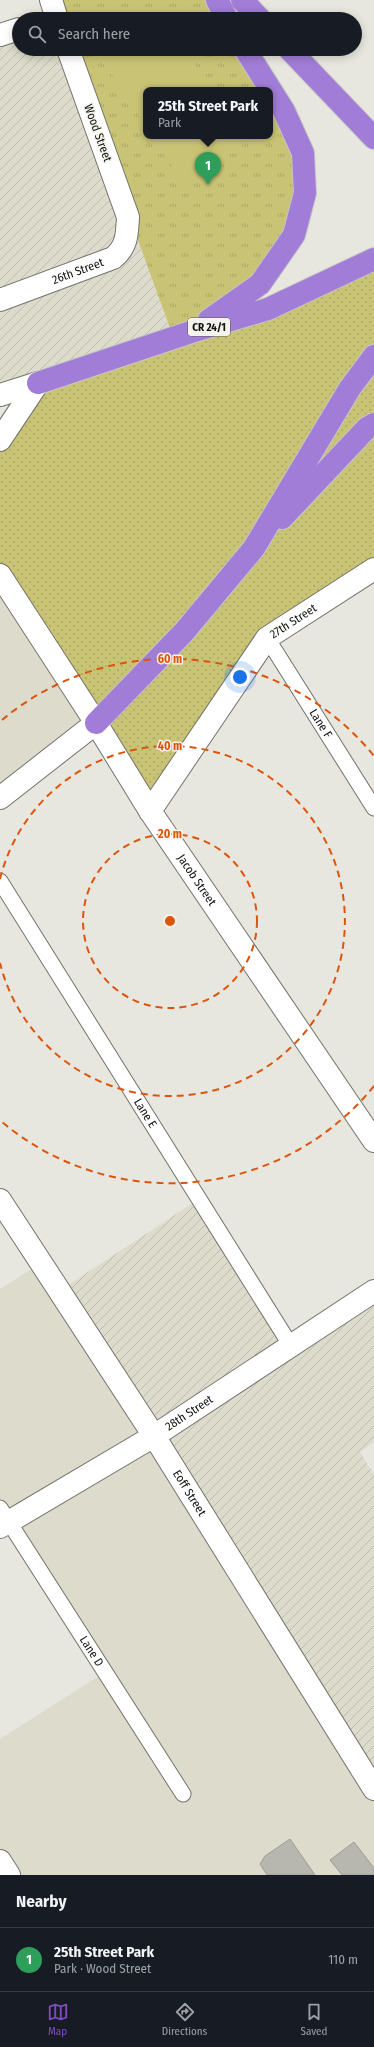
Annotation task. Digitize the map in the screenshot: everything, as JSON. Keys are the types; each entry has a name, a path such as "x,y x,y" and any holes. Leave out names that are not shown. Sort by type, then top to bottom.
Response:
{"highway":[{"path":"217,0 223,12"},
{"path":"242,0 253,12"},
{"path":"249,56 269,87"},
{"path":"296,56 374,138"},
{"path":"192,332 260,284 294,234 305,193 302,152 284,111 273,94"},
{"name":"CR 24/1","path":"38,383 192,332 268,309 374,259"},
{"path":"254,548 350,388 374,356"},
{"path":"96,723 184,632 254,548 367,428 374,424"}],"street":[{"path":"0,35 12,31"},
{"name":"Wood Street","path":"70,56 128,217"},
{"name":"26th Street","path":"0,300 113,258 121,252 127,240 128,217"},
{"path":"0,440 38,383"},
{"name":"CR 24/1","path":"0,395 38,383"},
{"name":"27th Street","path":"150,811 267,638 374,569"},
{"name":"Jacob Street","path":"0,575 96,723 150,811 374,1141"},
{"path":"0,798 96,723"},
{"name":"Eoff Street","path":"0,1200 154,1436 374,1789"},
{"name":"28th Street","path":"3,1519 154,1436 374,1291"},
{"path":"0,1861 9,1875"}],"lane":[{"name":"Lane F","path":"267,638 374,808"},
{"name":"Lane E","path":"0,881 291,1346"},
{"name":"Lane D","path":"3,1519 183,1794"}],"shaded area":[{"path":"12,31 12,56 71,56 174,339 0,395 0,35"},
{"path":"0,575 96,723 0,798"},
{"path":"199,1199 291,1346 374,1291 374,1442 360,1452 374,1475 374,1791 59,1291"},
{"path":"41,1263 374,1789 374,1875 0,1875 0,1739 105,1672 9,1522 0,1527 0,1289"}],"green space":[{"path":"51,0 217,0 224,12 55,12"},
{"path":"71,56 249,56 266,87 143,87 143,139 273,139 273,99 303,153 294,235 192,332 174,339"},
{"path":"100,56 190,56 210,87 143,87 143,121"},
{"path":"154,139 245,139 247,142 184,184"},
{"path":"374,265 374,569 267,638 150,811 0,575 0,440 38,383"}],"building":[{"path":"290,1839 315,1875 267,1875 260,1864 265,1856"},
{"path":"354,1842 374,1868 374,1875 342,1875 330,1860"}],"place":[{"name":"25th Street Park","path":"208,185"}]}
